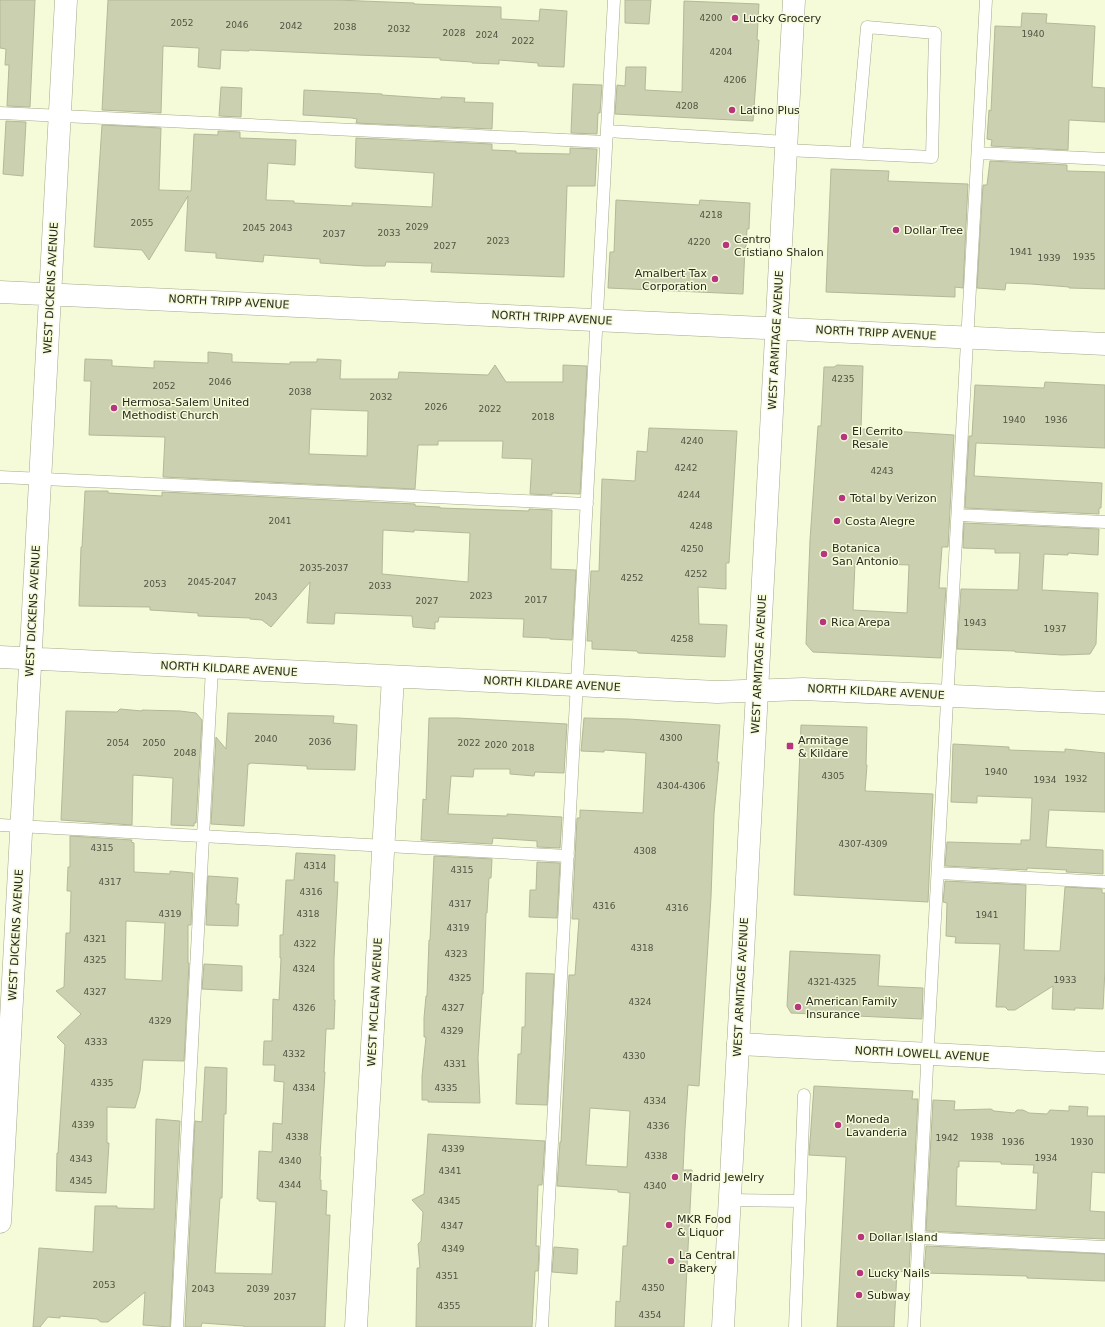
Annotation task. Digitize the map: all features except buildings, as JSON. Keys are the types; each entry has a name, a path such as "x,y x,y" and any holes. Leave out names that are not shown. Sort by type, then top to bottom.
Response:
{"street":[{"name":"WEST DICKENS AVENUE","path":"0,1208 66,0"},
{"name":"WEST ARMITAGE AVENUE","path":"723,1327 794,0"},
{"name":"NORTH TRIPP AVENUE","path":"0,292 1105,344"},
{"name":"NORTH KILDARE AVENUE","path":"0,658 717,692 803,689 1105,703"},
{"name":"WEST MCLEAN AVENUE","path":"356,1327 393,677"},
{"name":"NORTH LOWELL AVENUE","path":"738,1044 1105,1063"}],"lane":[{"path":"542,1327 614,0"},
{"path":"914,1327 986,0"},
{"path":"0,113 606,136 786,146 856,153 932,157 935,33 867,27 856,153"},
{"path":"978,153 1105,159"},
{"path":"0,477 587,504"},
{"path":"958,515 1105,522"},
{"path":"177,1327 212,668"},
{"path":"0,825 568,856"},
{"path":"938,873 1105,882"},
{"path":"795,1327 804,1095"},
{"path":"730,1200 800,1201"},
{"path":"919,1238 1105,1247"}],"place":[{"name":"Lucky Grocery","path":"735,18"},
{"name":"Latino Plus","path":"732,110"},
{"name":"Dollar Tree","path":"896,230"},
{"name":"Centro Cristiano Shalon","path":"726,245"},
{"name":"Amalbert Tax Corporation","path":"715,279"},
{"name":"Hermosa-Salem United Methodist Church","path":"114,408"},
{"name":"El Cerrito Resale","path":"844,437"},
{"name":"Total by Verizon","path":"842,498"},
{"name":"Costa Alegre","path":"837,521"},
{"name":"Botanica San Antonio","path":"824,554"},
{"name":"Rica Arepa","path":"823,622"},
{"name":"Armitage & Kildare","path":"790,746"},
{"name":"American Family Insurance","path":"798,1007"},
{"name":"Moneda Lavanderia","path":"838,1125"},
{"name":"Madrid Jewelry","path":"675,1177"},
{"name":"MKR Food & Liquor","path":"669,1225"},
{"name":"Dollar Island","path":"861,1237"},
{"name":"La Central Bakery","path":"671,1261"},
{"name":"Lucky Nails","path":"860,1273"},
{"name":"Subway","path":"859,1295"}]}
